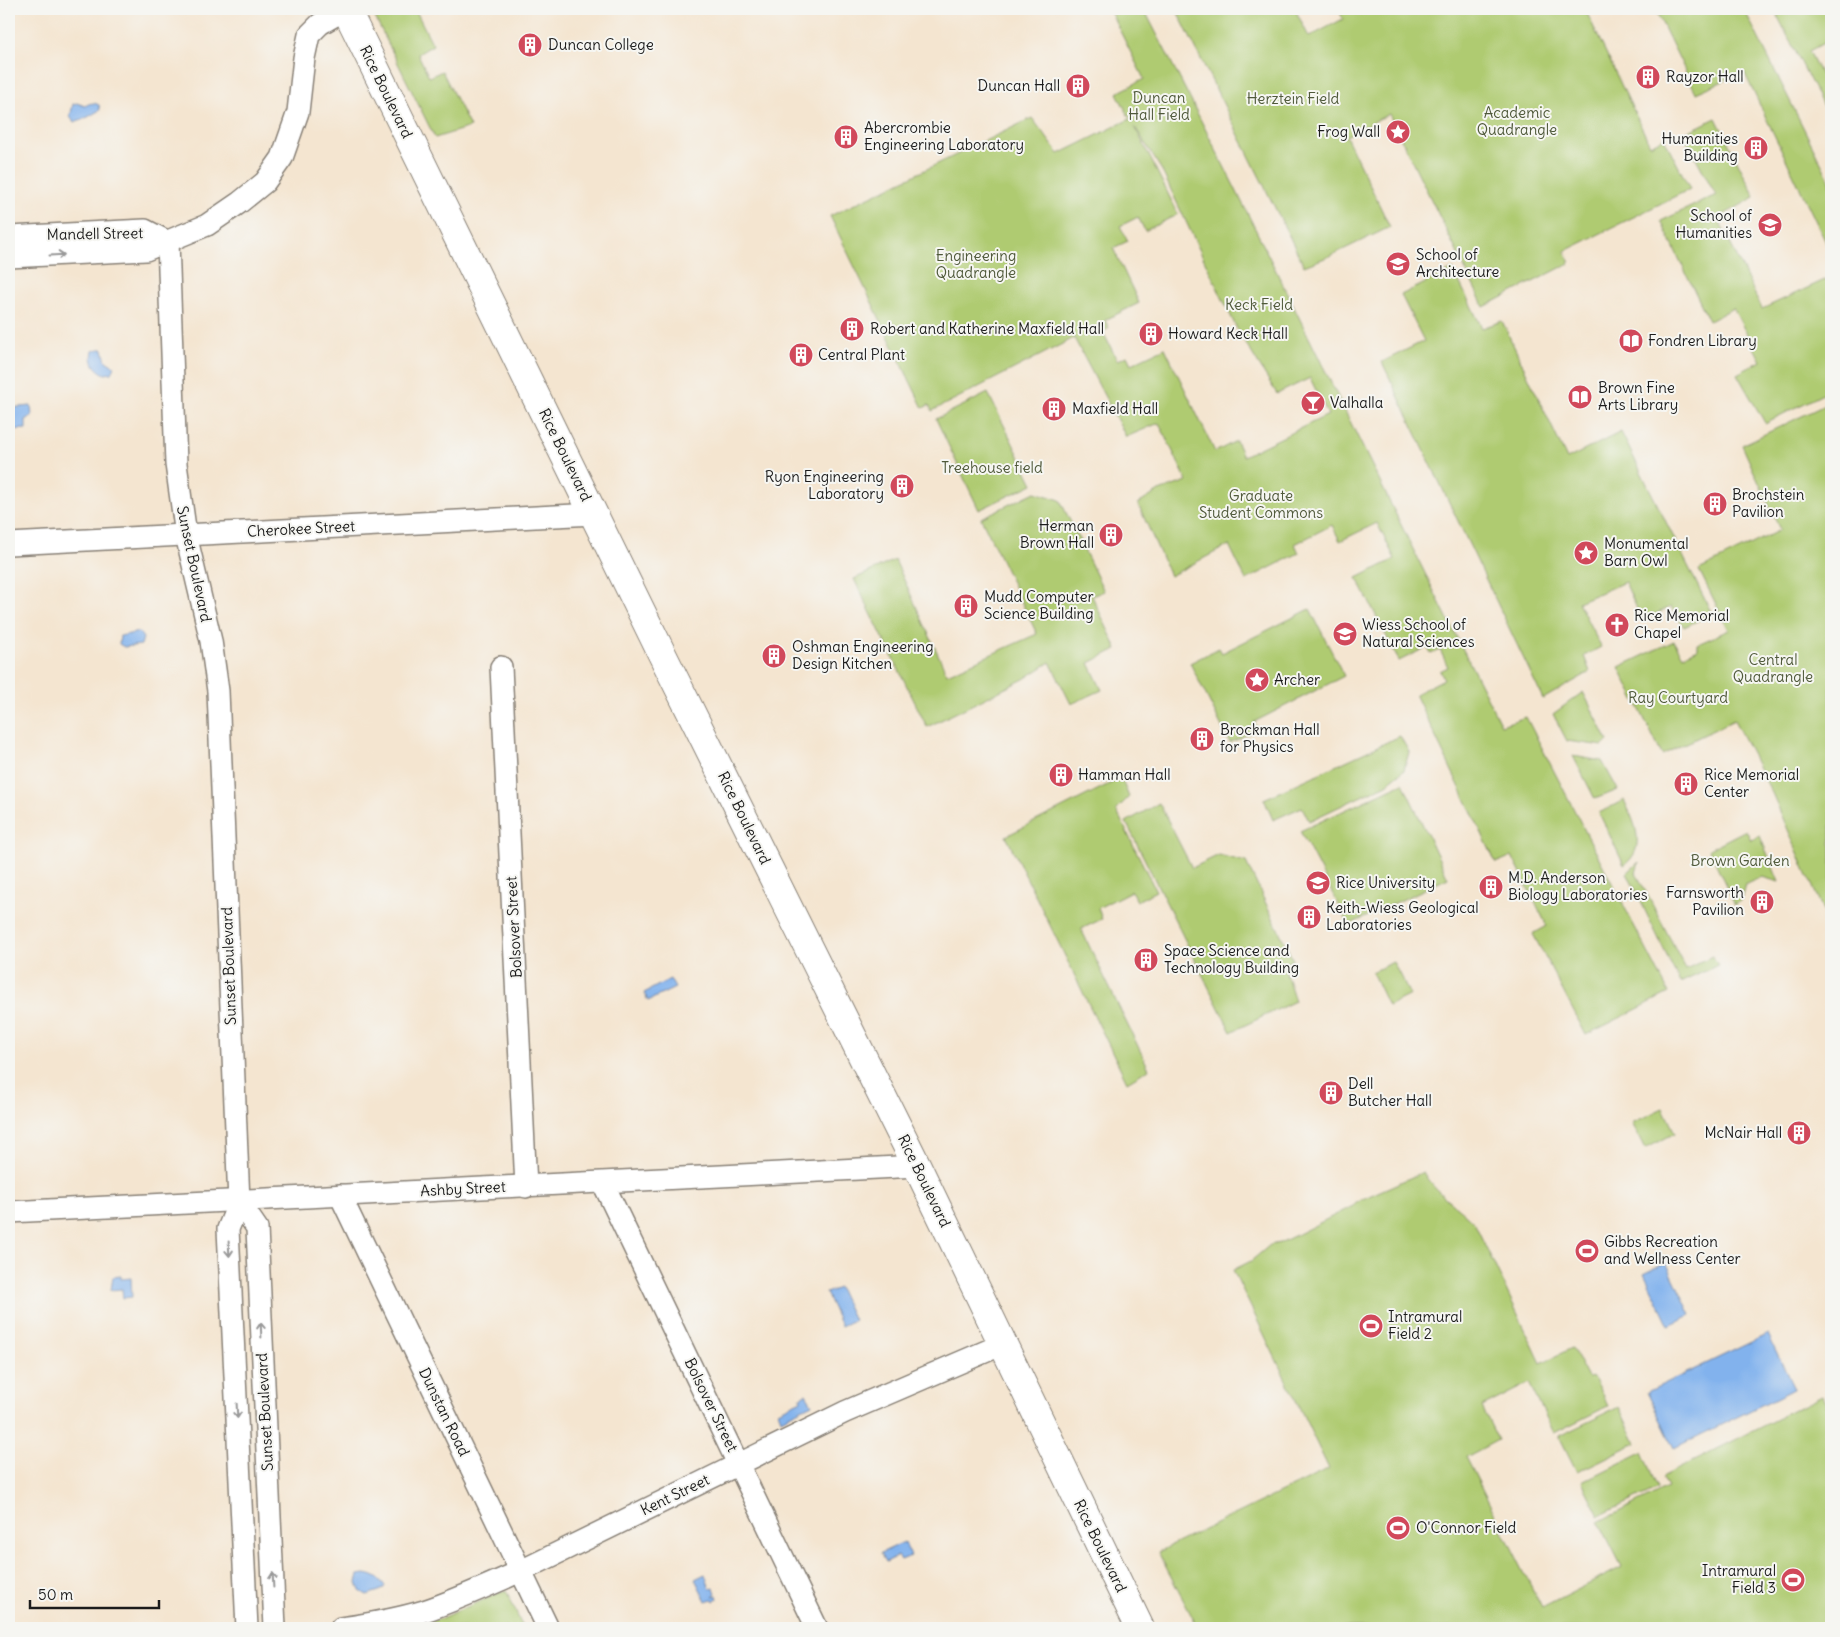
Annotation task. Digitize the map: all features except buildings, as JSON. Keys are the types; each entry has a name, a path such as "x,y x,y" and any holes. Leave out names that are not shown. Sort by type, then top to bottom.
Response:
{"main road":[{"name":"Rice Boulevard","path":"346,9 917,1166 1140,1628"}],"street":[{"path":"168,242 206,225 265,182 282,158 298,112 304,58 309,35 320,24 346,9"},
{"name":"Mandell Street","path":"9,237 145,230 168,242"},
{"name":"Mandell Street","path":"9,257 146,250 168,242"},
{"name":"Sunset Boulevard","path":"168,242 176,464 186,535 211,641 218,691 239,1202 228,1229 247,1628"},
{"name":"Cherokee Street","path":"9,544 594,514"},
{"name":"Bolsover Street","path":"501,667 526,1187"},
{"name":"Ashby Street","path":"9,1212 239,1202 340,1195 917,1166"},
{"name":"Bolsover Street","path":"604,1183 817,1628"},
{"name":"Dunstan Road","path":"340,1195 548,1628"},
{"name":"Sunset Boulevard","path":"239,1202 257,1228 275,1628"},
{"name":"Kent Street","path":"341,1628 375,1623 424,1610 521,1571 845,1412 1004,1344"}],"green space":[{"path":"371,9 415,9 433,45 418,54 429,77 442,71 470,127 435,138"},
{"path":"1109,9 1144,9 1235,187 1501,725 1526,717 1669,993 1586,1035 1533,934 1547,926 1512,856 1496,863 1415,694 1444,679 1440,671 1448,667 1440,650 1431,654 1427,647 1399,661 1357,578 1395,559 1377,523 1340,541 1332,525 1295,544 1299,553 1246,580 1229,545 1170,576 1138,504 1159,491 1187,481 1159,423 1126,437 1074,338 932,411 929,405 923,408 830,216 1032,118 1059,154 1130,119 1117,93 1144,79","holes":["1135,127 1161,169 1237,329 1277,394 1310,378 1328,415 1243,456 1236,441 1215,452 1165,348 1131,364 1127,356 1117,360 1103,332 1109,328 1105,320 1139,303 1113,248 1128,241 1120,226 1138,217 1145,231 1178,214"]},
{"name":"Academic Quadrangle","path":"1176,9 1295,9 1309,37 1343,19 1338,9 1585,9 1650,145 1664,138 1690,189 1565,251 1570,263 1484,307 1389,114 1346,136 1390,227 1330,256 1304,266"},
{"path":"1655,9 1744,9 1831,183 1831,253 1744,72 1696,93"},
{"path":"1774,9 1831,9 1831,39 1809,51 1831,95 1831,122"},
{"path":"1716,118 1755,197 1718,218 1762,309 1831,277 1831,390 1765,423 1737,374 1761,361 1733,308 1709,321 1661,221 1716,195 1683,134"},
{"path":"1453,269 1482,328 1502,321 1567,459 1621,432 1712,614 1684,627 1671,607 1642,620 1625,582 1578,602 1601,647 1584,656 1590,672 1543,699 1382,362 1424,341 1401,295"},
{"name":"Treehouse field","path":"988,393 1033,484 979,510 936,419"},
{"name":"Central Quadrangle","path":"1831,402 1831,915 1826,917 1772,793 1734,720 1662,755 1619,667 1674,641 1683,656 1698,649 1698,644 1729,630 1699,570 1780,530 1742,445"},
{"path":"1035,492 1060,500 1104,591 1092,596 1117,649 1089,663 1102,690 1071,704 1050,662 1024,679 927,727 854,579 895,560 947,674 1037,634 981,518"},
{"path":"1310,609 1344,676 1254,722 1258,729 1230,743 1190,663 1219,648 1222,653"},
{"path":"1583,692 1608,741 1603,746 1567,741 1553,714"},
{"path":"1400,736 1409,752 1404,770 1387,784 1309,821 1302,807 1273,820 1264,799"},
{"path":"1573,756 1602,761 1618,790 1595,799"},
{"path":"1121,778 1129,797 1116,810 1156,891 1137,901 1131,891 1098,908 1102,919 1081,929 1149,1069 1127,1082 1006,836"},
{"path":"1403,783 1448,878 1349,925 1300,831"},
{"path":"1624,800 1635,825 1637,842 1636,851 1624,865 1599,813"},
{"path":"1159,803 1192,868 1219,855 1246,862 1293,960 1283,964 1295,1001 1231,1032 1126,822"},
{"name":"Brown Garden","path":"1746,830 1751,840 1760,836 1779,882 1762,877 1746,884 1742,899 1735,905 1709,849"},
{"path":"1639,862 1636,873 1686,969 1712,956 1718,965 1680,983 1627,873"},
{"path":"1393,962 1410,995 1388,1006 1372,972"},
{"path":"1663,1108 1675,1133 1645,1149 1632,1123"},
{"path":"1423,1172 1440,1193 1475,1224 1541,1363 1572,1348 1588,1378 1593,1377 1608,1406 1554,1433 1529,1383 1482,1407 1498,1440 1466,1457 1542,1608 1622,1567 1599,1522 1667,1487 1662,1477 1822,1396 1831,1415 1831,1628 1198,1628 1158,1552 1329,1469 1233,1270 1251,1261 1270,1245 1280,1243 1353,1206 1360,1200"},
{"path":"1619,1407 1636,1443 1577,1472 1559,1436"},
{"path":"1642,1452 1658,1488 1599,1516 1582,1482"},
{"path":"506,1590 523,1628 397,1628 439,1619"}],"water":[{"path":"77,103 85,106 95,103 99,105 100,110 74,122 70,117 73,104"},
{"path":"103,349 106,361 115,367 112,373 105,374 94,365 92,359 93,351"},
{"path":"31,406 32,416 26,420 26,429 10,430 9,408"},
{"path":"139,632 143,638 141,645 124,647 119,644 120,636"},
{"path":"670,979 675,988 648,1001 644,993"},
{"path":"1666,1262 1691,1315 1669,1325 1644,1273"},
{"path":"121,1276 121,1279 131,1278 132,1297 123,1298 122,1289 111,1290 113,1277"},
{"path":"839,1288 854,1320 841,1326 826,1293"},
{"path":"1768,1334 1794,1389 1674,1448 1647,1392"},
{"path":"806,1394 812,1404 781,1419 778,1411 801,1400 800,1397"},
{"path":"904,1542 911,1556 901,1560 898,1556 886,1562 881,1553"},
{"path":"705,1574 710,1589 714,1588 716,1593 713,1596 717,1595 718,1599 714,1601 712,1599 706,1601 695,1579"},
{"path":"359,1575 374,1576 381,1581 385,1586 382,1590 367,1595 360,1591 357,1582"}],"place":[{"name":"Duncan College","path":"530,45"},
{"name":"Rayzor Hall","path":"1648,77"},
{"name":"Duncan Hall","path":"1078,86"},
{"name":"Frog Wall","path":"1398,132"},
{"name":"Abercrombie Engineering Laboratory","path":"846,137"},
{"name":"Humanities Building","path":"1756,148"},
{"name":"School of Humanities","path":"1770,225"},
{"name":"School of Architecture","path":"1398,264"},
{"name":"Robert and Katherine Maxfield Hall","path":"852,329"},
{"name":"Howard Keck Hall","path":"1151,334"},
{"name":"Fondren Library","path":"1631,341"},
{"name":"Central Plant","path":"801,355"},
{"name":"Brown Fine Arts Library","path":"1580,397"},
{"name":"Valhalla","path":"1313,403"},
{"name":"Maxfield Hall","path":"1054,409"},
{"name":"Ryon Engineering Laboratory","path":"902,486"},
{"name":"Brochstein Pavilion","path":"1715,504"},
{"name":"Herman Brown Hall","path":"1111,535"},
{"name":"Monumental Barn Owl","path":"1586,553"},
{"name":"Mudd Computer Science Building","path":"966,606"},
{"name":"Rice Memorial Chapel","path":"1617,625"},
{"name":"Wiess School of Natural Sciences","path":"1345,634"},
{"name":"Oshman Engineering Design Kitchen","path":"774,656"},
{"name":"Archer","path":"1257,680"},
{"name":"Brockman Hall for Physics","path":"1202,739"},
{"name":"Hamman Hall","path":"1061,775"},
{"name":"Rice Memorial Center","path":"1686,784"},
{"name":"Rice University","path":"1318,883"},
{"name":"M.D. Anderson Biology Laboratories","path":"1491,887"},
{"name":"Farnsworth Pavilion","path":"1762,902"},
{"name":"Keith-Wiess Geological Laboratories","path":"1309,917"},
{"name":"Space Science and Technology Building","path":"1146,960"},
{"name":"Dell Butcher Hall","path":"1331,1093"},
{"name":"McNair Hall","path":"1799,1133"},
{"name":"Gibbs Recreation and Wellness Center","path":"1587,1251"},
{"name":"Intramural Field 2","path":"1371,1326"},
{"name":"O'Connor Field","path":"1398,1528"},
{"name":"Intramural Field 3","path":"1793,1580"}],"park label":[{"name":"Herztein Field","path":"1293,99"},
{"name":"Duncan Hall Field","path":"1159,106"},
{"name":"Engineering Quadrangle","path":"976,264"},
{"name":"Keck Field","path":"1259,305"},
{"name":"Graduate Student Commons","path":"1261,504"},
{"name":"Ray Courtyard","path":"1678,698"}]}
